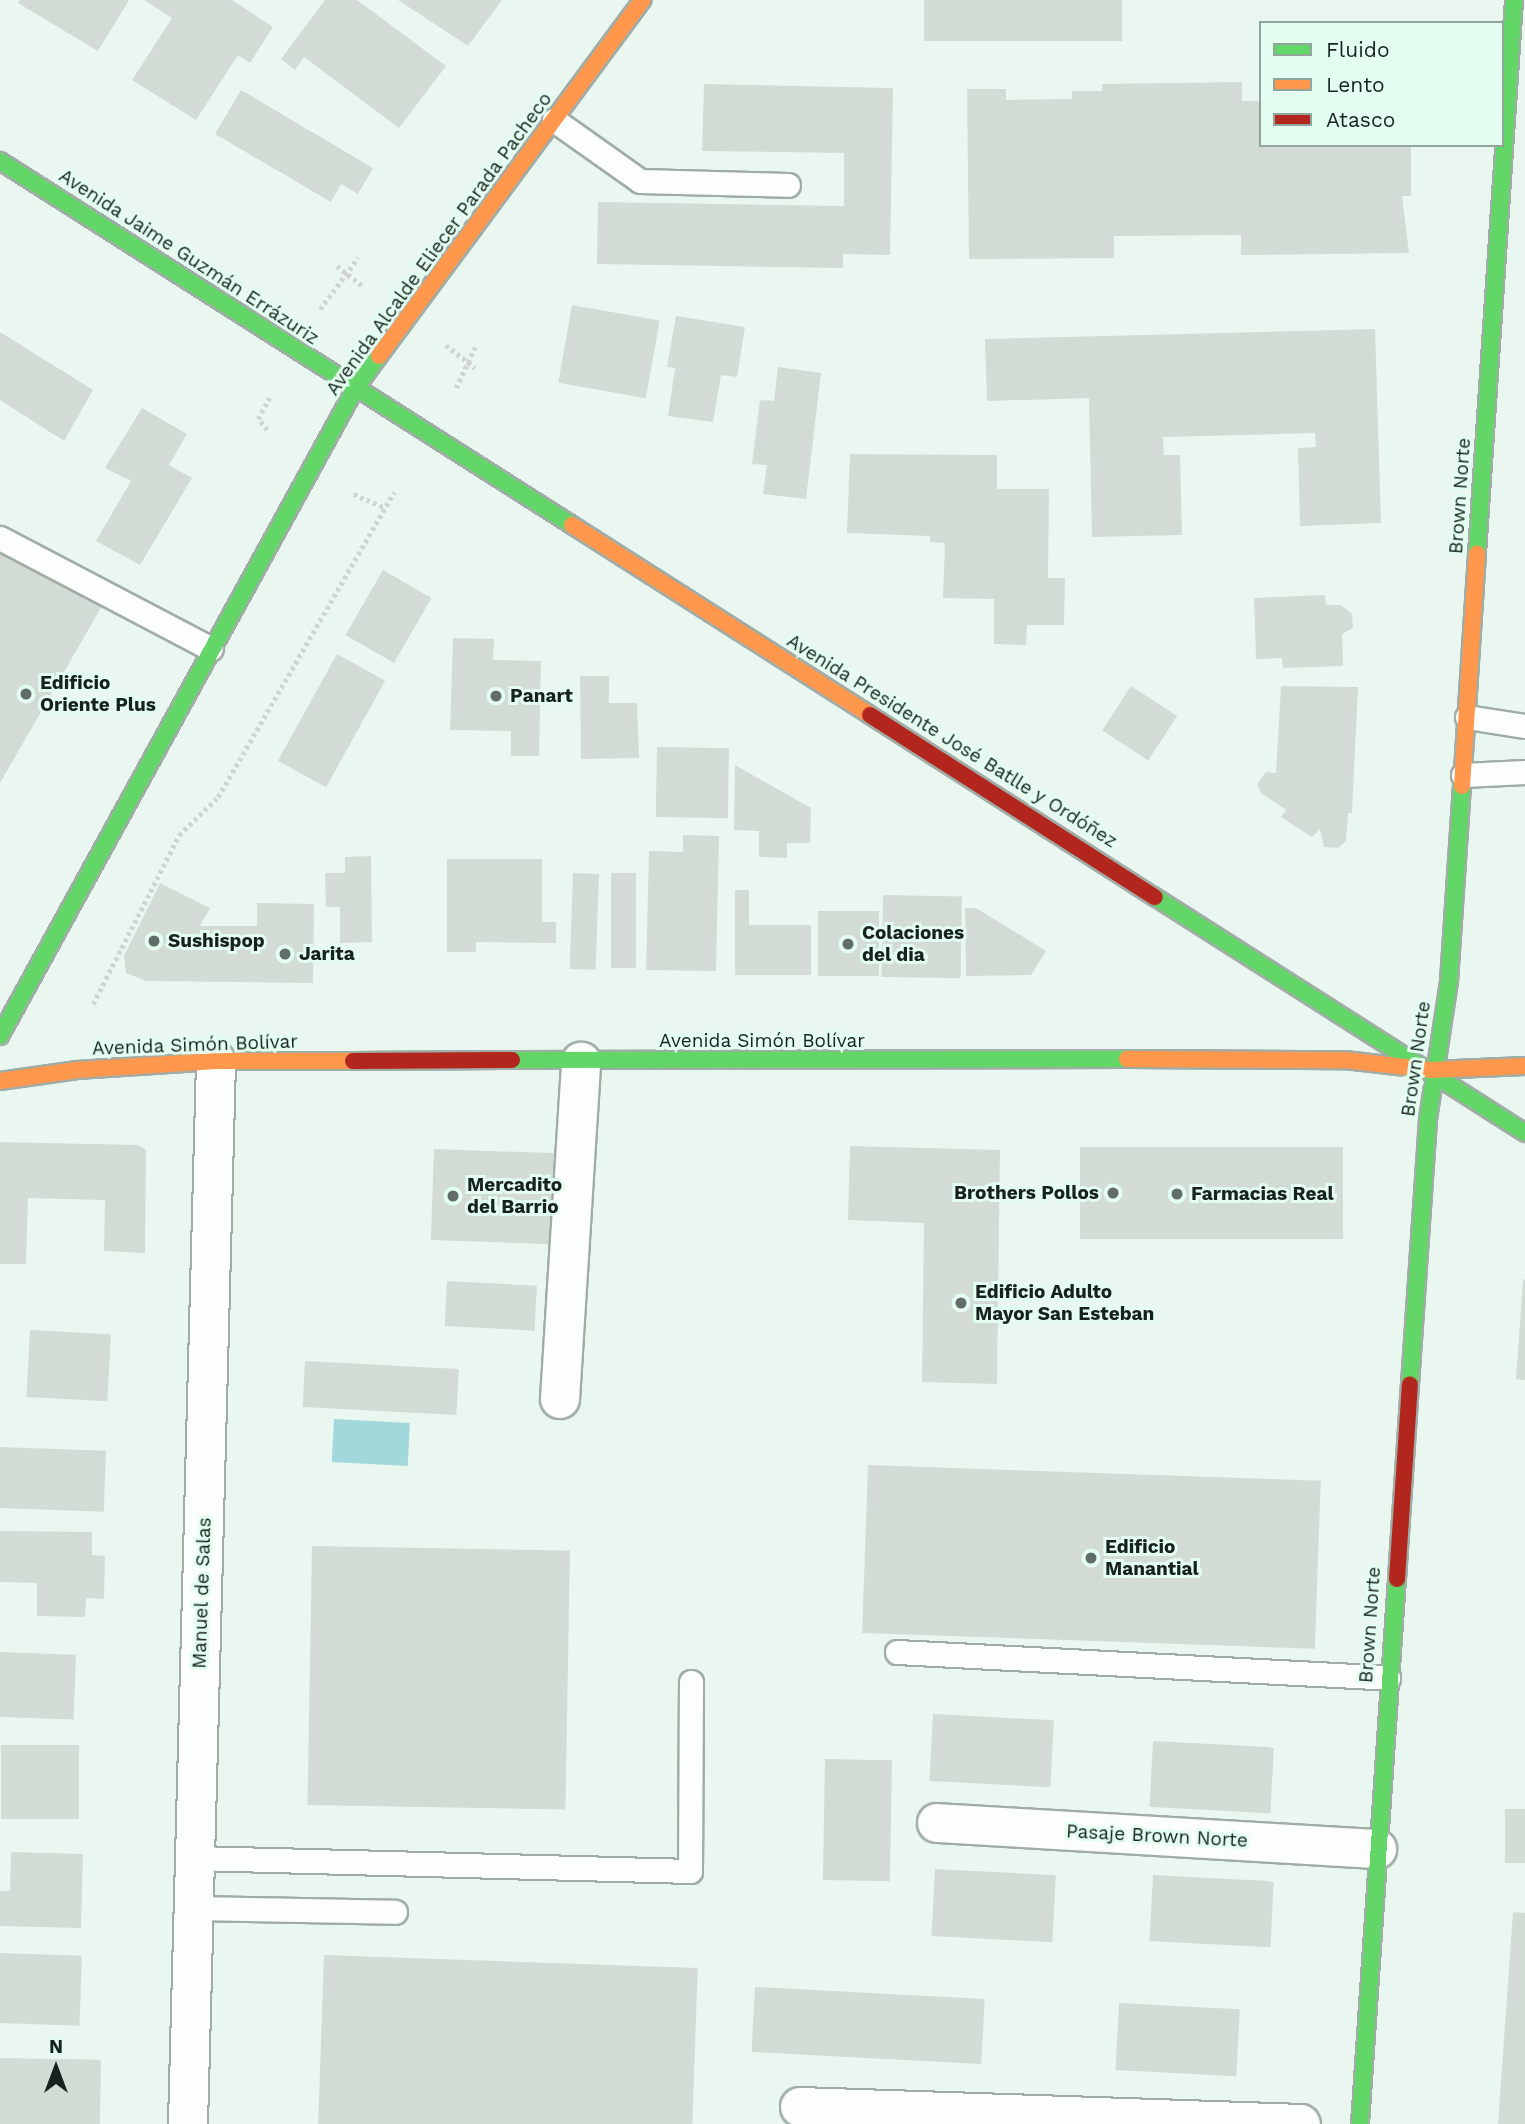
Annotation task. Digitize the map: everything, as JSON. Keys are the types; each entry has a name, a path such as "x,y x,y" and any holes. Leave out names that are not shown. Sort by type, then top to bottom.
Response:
{"street":[{"name":"Avenida Alcalde Eliecer Parada Pacheco","path":"0,1036 355,389 642,0"},
{"name":"Brown Norte","path":"1360,2124 1388,1678 1432,1070 1449,981 1514,0"},
{"name":"Avenida Jaime Guzmán Errázuriz","path":"0,161 355,389"},
{"name":"Avenida Presidente José Batlle y Ordóñez","path":"355,389 1432,1070 1525,1133"},
{"name":"Avenida Simón Bolívar","path":"0,1081 77,1070 216,1061 1284,1059 1345,1060 1432,1070 1525,1066"},
{"name":"Manuel de Salas","path":"188,2124 216,1061"},
{"path":"560,1399 581,1062"},
{"name":"Pasaje Brown Norte","path":"937,1824 1377,1849"},
{"path":"800,2107 1301,2124"}],"lane":[{"path":"554,120 640,181 788,185"},
{"path":"0,538 212,649"},
{"path":"1467,717 1525,726"},
{"path":"1463,775 1525,772"},
{"path":"897,1652 1388,1678"},
{"path":"195,1858 690,1871 691,1682"},
{"path":"193,1908 395,1912"}],"path":[{"path":"319,310 358,258"},
{"path":"337,266 365,287"},
{"path":"442,342 475,368"},
{"path":"456,388 475,347"},
{"path":"267,430 258,419 269,398"},
{"path":"93,1004 179,835 218,797 394,492"},
{"path":"354,494 383,507"}],"water":[{"path":"334,1419 410,1423 408,1466 332,1462"}],"building":[{"path":"20,0 129,0 98,51 18,3"},
{"path":"144,0 232,0 273,27 250,63 238,55 196,120 132,80 172,18"},
{"path":"325,0 357,0 446,66 399,128 304,57 295,70 281,59"},
{"path":"398,0 502,0 468,46"},
{"path":"924,0 1122,0 1122,41 924,41"},
{"path":"1242,82 1242,101 1259,101 1259,147 1411,147 1411,196 1402,196 1409,253 1241,255 1241,235 1114,236 1114,258 969,259 967,89 1006,89 1006,100 1072,99 1072,91 1102,91 1102,84"},
{"path":"704,84 893,88 890,255 843,254 843,268 597,264 598,202 844,206 844,153 702,151"},
{"path":"241,90 373,168 358,194 341,184 331,202 215,134"},
{"path":"572,305 660,320 646,398 558,383"},
{"path":"676,316 745,327 737,377 721,375 713,422 668,416 675,368 667,367"},
{"path":"1375,329 1381,523 1300,526 1298,448 1316,447 1315,433 1163,437 1164,455 1180,455 1182,535 1092,537 1089,398 987,401 985,339"},
{"path":"0,332 93,390 64,441 0,400"},
{"path":"778,367 821,373 806,499 763,494 767,465 752,464 760,400 774,401"},
{"path":"142,408 187,434 169,465 192,478 140,565 96,541 131,481 105,468"},
{"path":"850,454 997,455 997,489 1049,489 1048,578 1065,578 1064,625 1027,625 1026,645 994,644 994,599 943,598 945,543 930,542 930,536 847,533"},
{"name":"Edificio Oriente Plus","path":"0,548 102,606 0,783"},
{"path":"383,570 431,598 394,663 346,635"},
{"path":"1325,595 1326,605 1341,605 1352,614 1353,628 1342,634 1343,666 1283,668 1282,658 1256,659 1254,598"},
{"name":"Panart","path":"453,638 494,639 493,660 541,661 539,756 511,756 511,731 450,730"},
{"path":"337,654 385,681 326,787 278,761"},
{"path":"580,676 609,676 609,703 637,703 639,758 581,759"},
{"path":"1131,686 1177,716 1148,760 1102,730"},
{"path":"1281,686 1358,687 1352,813 1348,813 1346,841 1338,848 1324,847 1320,829 1312,837 1281,817 1286,810 1261,793 1257,784 1266,772 1276,773"},
{"path":"657,747 729,748 728,818 656,817"},
{"path":"735,765 811,808 810,843 787,843 787,858 759,857 759,831 734,830"},
{"path":"683,835 719,836 716,971 646,970 649,851 683,852"},
{"path":"371,856 372,942 340,943 340,907 326,907 325,873 345,873 345,857"},
{"path":"447,859 542,859 542,922 556,922 556,943 476,942 476,952 447,952"},
{"path":"573,873 599,874 596,970 570,969"},
{"path":"611,873 636,873 636,968 611,968"},
{"path":"160,883 210,908 200,926 257,926 257,903 314,904 313,983 146,981 126,973 124,956"},
{"path":"735,890 749,890 749,925 811,925 811,975 735,975"},
{"path":"883,895 962,896 961,978 882,977"},
{"path":"965,908 976,908 1046,951 1031,975 966,976"},
{"name":"Colaciones del dia","path":"818,911 879,911 879,976 818,976"},
{"path":"0,1142 138,1145 146,1150 145,1253 104,1251 105,1200 28,1198 26,1264 0,1264"},
{"name":"Edificio Adulto Mayor San Esteban","path":"850,1146 1000,1150 997,1384 922,1382 924,1223 848,1220"},
{"path":"1080,1147 1343,1147 1343,1239 1080,1239"},
{"path":"434,1149 557,1153 554,1244 431,1240"},
{"path":"1525,1279 1525,1380 1516,1379"},
{"path":"447,1281 537,1286 535,1331 445,1326"},
{"path":"30,1330 111,1334 107,1401 26,1397"},
{"path":"305,1361 459,1369 456,1415 303,1407"},
{"path":"0,1447 106,1451 104,1512 0,1508"},
{"name":"Edificio Manantial","path":"868,1465 1321,1481 1315,1649 862,1633"},
{"path":"0,1531 92,1532 92,1555 105,1556 104,1599 86,1598 85,1617 37,1616 37,1583 0,1582"},
{"path":"312,1546 570,1551 565,1809 307,1805"},
{"path":"0,1652 76,1655 74,1720 0,1717"},
{"path":"933,1714 1054,1720 1050,1787 929,1781"},
{"path":"1153,1741 1274,1747 1270,1813 1150,1807"},
{"path":"1,1745 79,1745 79,1819 1,1819"},
{"path":"825,1759 892,1760 890,1881 823,1880"},
{"path":"1505,1809 1525,1809 1525,1863 1505,1863"},
{"path":"11,1852 83,1854 81,1928 0,1926 0,1891 10,1891"},
{"path":"935,1869 1056,1875 1052,1942 931,1936"},
{"path":"1153,1875 1274,1881 1270,1947 1150,1941"},
{"path":"1513,1912 1525,1913 1525,2124 1498,2124"},
{"path":"0,1953 82,1956 80,2026 0,2023"},
{"path":"324,1955 698,1968 692,2124 318,2124"},
{"path":"755,1987 985,1999 981,2064 752,2052"},
{"path":"1119,2003 1240,2009 1236,2076 1115,2070"},
{"path":"0,2058 101,2060 100,2124 0,2124"}],"traffic: fast":[{"path":"1477,553 1514,0"},
{"path":"0,161 572,525"},
{"path":"0,1036 355,389 379,356"},
{"path":"1410,1384 1428,1119 1449,981 1462,786"},
{"path":"1155,897 1525,1133"},
{"path":"512,1060 1127,1059"},
{"path":"1360,2124 1397,1579"}],"traffic: slow":[{"path":"379,356 642,0"},
{"path":"572,525 870,715"},
{"path":"1462,786 1477,553"},
{"path":"1127,1059 1345,1060 1432,1070 1525,1066"},
{"path":"0,1081 77,1070 216,1061 353,1061"}],"traffic: jam":[{"path":"870,715 1155,897"},
{"path":"353,1061 512,1060"},
{"path":"1397,1579 1410,1384"}],"place":[{"name":"Edificio Oriente Plus","path":"26,694"},
{"name":"Panart","path":"496,696"},
{"name":"Sushispop","path":"154,941"},
{"name":"Colaciones del dia","path":"848,944"},
{"name":"Jarita","path":"285,954"},
{"name":"Brothers Pollos","path":"1113,1193"},
{"name":"Farmacias Real","path":"1177,1194"},
{"name":"Mercadito del Barrio","path":"453,1196"},
{"name":"Edificio Adulto Mayor San Esteban","path":"961,1303"},
{"name":"Edificio Manantial","path":"1091,1558"}]}
